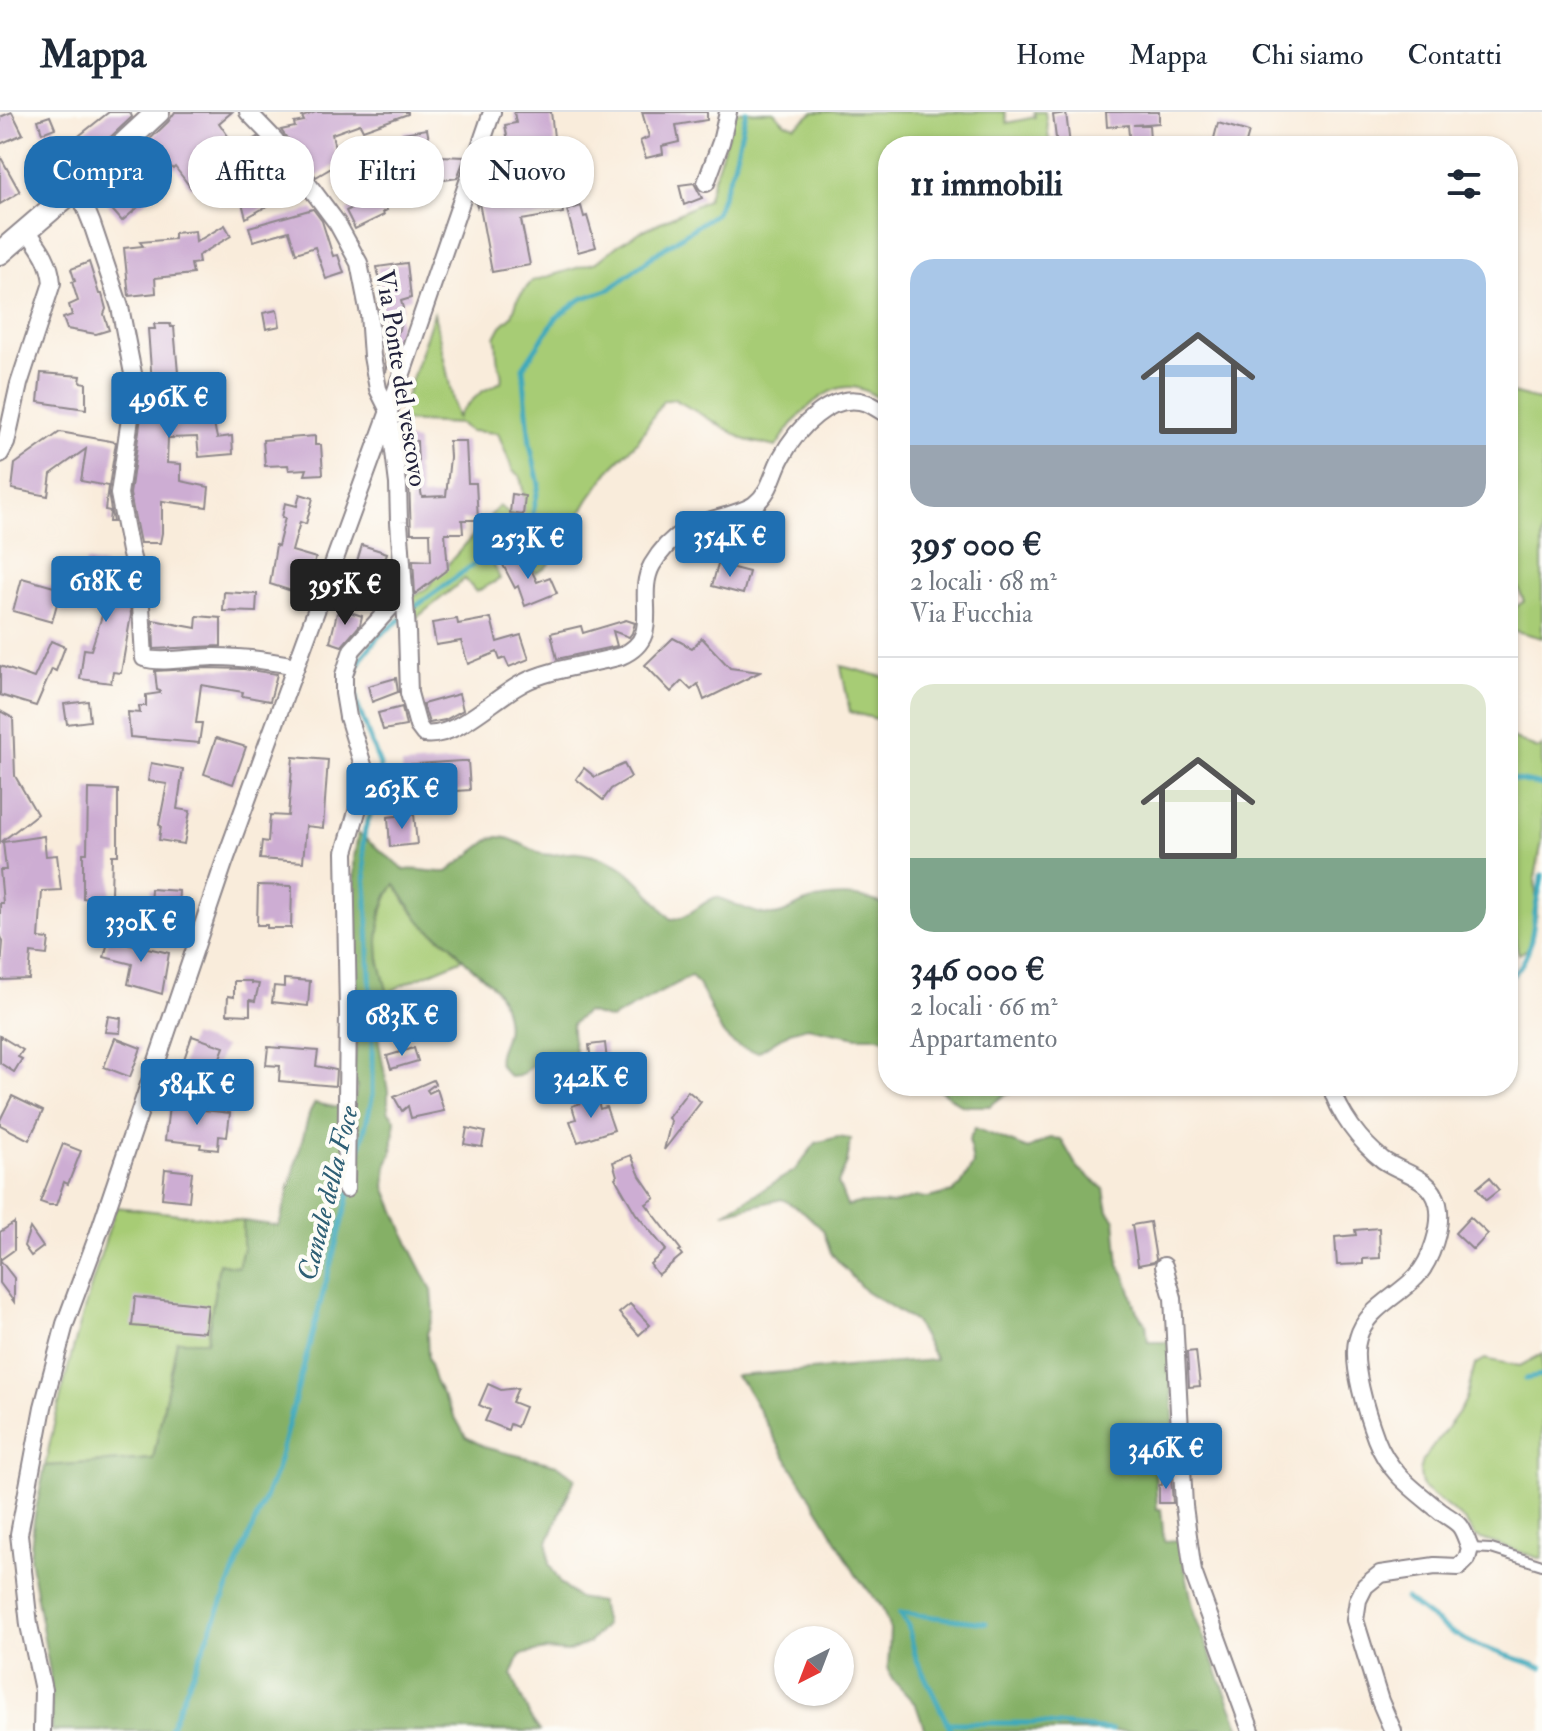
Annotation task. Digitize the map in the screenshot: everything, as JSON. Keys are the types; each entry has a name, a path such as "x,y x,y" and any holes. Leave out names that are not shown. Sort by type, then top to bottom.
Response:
{"street":[{"path":"132,136 158,112"},
{"name":"Via Ponte del vescovo","path":"248,112 275,140 337,223 355,254 363,279 372,356 378,389 389,411 398,484 409,693 418,726 424,734 435,735 453,728 525,681 632,652 646,630 645,583 648,573 670,540 686,528 753,506 769,490 779,463 797,432 816,414 842,401 865,402 878,409"},
{"path":"42,1731 43,1690 29,1625 19,1534 43,1407 65,1324 224,863 389,411 492,112"},
{"path":"706,183 728,112"},
{"path":"0,253 52,208"},
{"path":"86,208 120,307 135,384 119,494 140,588 144,658 152,661 247,657 296,666"},
{"path":"0,454 6,443 19,384 52,283 51,267 26,229"},
{"path":"346,1189 348,1012 345,852 367,778 348,717 344,675 352,650 405,595"},
{"path":"1334,1096 1356,1133 1383,1160 1433,1189 1439,1205 1439,1225 1434,1245 1417,1276 1368,1317 1357,1339 1357,1371 1376,1439 1388,1465 1416,1492 1461,1527 1470,1548 1467,1559 1459,1567 1435,1566 1380,1574 1365,1586 1358,1600 1355,1620 1380,1701 1393,1731"},
{"path":"1164,1266 1173,1298 1184,1506 1193,1572 1251,1731"}],"lane":[{"path":"1470,1548 1491,1549 1542,1565"}],"green space":[{"path":"735,112 774,112 785,123 795,126 814,112 1005,112 1007,123 1035,117 1034,112 1045,112 1049,136 878,136 878,398 861,389 848,387 835,390 811,404 776,447 746,440 674,399 663,401 637,442 612,467 589,499 546,567 535,573 524,550 493,563 500,579 476,592 465,579 415,619 412,617 412,597 427,588 499,506 508,512 524,510 520,476 513,471 498,433 470,431 460,424 398,421 434,313 457,418 481,392 501,382 495,337 512,316 518,298 532,281 597,262 642,231 707,200"},
{"path":"1518,395 1542,401 1542,638 1518,632 1518,606 1524,601 1518,587"},
{"path":"841,666 878,675 878,719 850,712"},
{"path":"1518,740 1538,749 1542,746 1542,841 1535,878 1537,914 1529,948 1519,954"},
{"path":"358,833 405,870 447,872 492,838 505,838 543,854 574,853 611,861 642,885 671,919 683,916 716,897 769,915 835,896 878,903 878,1037 857,1037 807,1027 790,1032 758,1052 742,1048 722,1032 700,987 691,976 611,1019 586,1012 572,1024 576,1061 571,1075 561,1079 538,1062 519,1076 510,1077 498,1060 507,1026 499,995 450,944 423,924 395,884 381,912 378,941 379,960 387,990 379,1042 388,1091 388,1111 395,1119 385,1187 432,1290 434,1313 427,1334 428,1358 435,1381 466,1437 487,1448 557,1465 575,1478 548,1542 549,1564 561,1584 578,1598 600,1602 605,1625 589,1643 567,1652 545,1650 520,1655 512,1675 530,1717 540,1731 52,1731 50,1673 30,1558 45,1466 153,1459 177,1341 207,1341 219,1263 238,1267 243,1248 243,1221 279,1226 310,1111 315,1103 353,1108 357,1085 351,1082 357,1039 354,858"},
{"path":"395,883 424,925 450,943 463,959 387,994 378,953 378,932 386,901"},
{"path":"948,1096 1003,1096 990,1106 961,1105"},
{"path":"975,1128 1028,1149 1050,1138 1061,1139 1077,1167 1104,1189 1108,1211 1115,1220 1119,1265 1137,1312 1146,1323 1148,1342 1169,1342 1176,1463 1155,1467 1157,1509 1161,1509 1164,1541 1179,1540 1195,1616 1241,1731 925,1731 916,1705 892,1679 888,1668 890,1630 882,1607 856,1575 746,1387 735,1376 936,1360 915,1322 863,1289 831,1253 823,1230 804,1212 782,1199 724,1213 794,1171 816,1143 838,1137 851,1139 847,1163 838,1183 847,1206 858,1203 893,1204 953,1192 961,1185 973,1164 969,1139"},
{"path":"116,1207 243,1221 243,1248 238,1268 219,1264 207,1341 177,1342 153,1459 45,1466 77,1335"},
{"path":"1542,1354 1542,1559 1475,1537 1465,1521 1422,1487 1420,1472 1423,1460 1461,1409 1475,1365 1485,1359 1520,1366"}],"building":[{"path":"12,112 23,134 0,144 0,117"},
{"path":"109,112 130,112 132,117 112,136 79,136"},
{"path":"175,112 232,112 219,123 228,136 188,136 188,184 175,167 172,168 172,136 153,136"},
{"path":"316,112 408,112 363,130 360,124 332,134 330,169 316,177 314,136 285,136 281,130 295,127 294,123 304,121 302,117"},
{"path":"514,112 551,112 554,136 507,136 505,125 516,123"},
{"path":"642,112 707,112 707,120 676,125 679,142 662,146 663,154 646,158 640,141 649,137"},
{"path":"1106,112 1159,112 1159,123 1133,125 1149,125 1150,136 1129,136 1128,125 1107,127"},
{"path":"1066,113 1069,136 1056,136 1053,115"},
{"path":"50,116 55,128 42,133 38,120"},
{"path":"1218,123 1249,132 1248,136 1215,136"},
{"path":"427,129 428,136 404,136 403,133"},
{"path":"0,156 20,192 0,204"},
{"path":"444,156 460,157 457,178 444,180"},
{"path":"694,183 702,198 684,205 679,185"},
{"path":"111,208 137,208 122,221"},
{"path":"243,208 264,208 246,218"},
{"path":"352,208 387,210 383,212 384,215 355,229 346,211"},
{"path":"480,208 562,208 563,213 521,220 530,265 492,272"},
{"path":"582,208 596,247 578,252 567,210"},
{"path":"313,209 322,221 333,256 338,255 344,273 326,279 315,247 296,253 289,231 253,241 249,227"},
{"path":"225,225 231,236 198,256 199,263 191,264 193,274 155,278 156,293 129,296 124,248 143,246 140,242 174,239 174,233 195,231 196,242"},
{"path":"89,262 99,294 102,294 109,330 96,334 67,329 63,318 72,315 69,305 78,301 71,269"},
{"path":"407,263 411,298 401,301 400,326 386,372 379,299 383,299 377,267"},
{"path":"277,310 280,326 266,329 263,313"},
{"path":"154,324 174,327 180,396 208,396 217,438 232,436 233,454 199,457 197,437 168,438 167,463 181,464 181,481 209,487 207,507 162,501 160,543 140,543 130,494 142,410 154,410 148,329 155,329"},
{"path":"41,373 81,376 80,382 86,383 86,409 38,402"},
{"path":"60,432 116,442 108,493 113,522 109,522 110,511 105,510 108,486 81,481 86,449 51,474 48,496 12,489 15,464"},
{"path":"315,436 315,445 321,445 323,474 305,475 307,469 289,470 288,465 265,466 263,440"},
{"path":"404,439 417,441 416,466 422,497 446,496 449,441 466,441 468,483 476,483 478,520 462,520 463,533 445,533 448,569 415,594 413,560 431,561 430,533 411,533"},
{"path":"300,494 313,498 306,524 300,522 292,551 316,558 304,595 270,584 276,545 285,518 282,517 285,503 297,506"},
{"path":"512,494 525,496 523,515 510,513"},
{"path":"362,545 387,553 375,590 351,581"},
{"path":"524,554 537,582 550,577 557,593 525,606 518,586 515,588 503,565"},
{"path":"86,561 106,566 110,579 126,580 129,590 131,615 121,673 113,672 111,683 80,679 84,649 91,650 107,600 78,590"},
{"path":"718,564 749,572 743,594 712,586"},
{"path":"22,578 61,589 52,622 13,611"},
{"path":"224,592 257,594 256,612 223,611"},
{"path":"347,611 362,616 360,625 342,646 330,642 337,613 347,615"},
{"path":"197,616 221,618 221,646 154,649 153,620 196,628"},
{"path":"491,618 497,642 521,635 529,659 509,667 505,658 500,660 497,652 468,664 461,641 436,645 432,623 457,619 458,624"},
{"path":"626,620 635,623 632,633 629,637 613,631 617,646 557,659 551,633 581,626 583,633"},
{"path":"673,638 692,648 702,638 730,668 760,672 704,700 698,684 691,690 682,681 671,692 645,665"},
{"path":"51,641 65,647 56,671 52,669 36,706 0,695 0,666 34,678"},
{"path":"207,668 277,674 270,701 242,696 243,692 201,685 196,723 202,723 199,743 130,737 128,712 140,713 139,706 146,706 146,695 160,693 155,671"},
{"path":"396,678 398,692 372,702 368,686"},
{"path":"459,694 463,710 445,720 429,723 423,704"},
{"path":"88,701 90,721 67,724 64,704"},
{"path":"402,707 406,726 383,730 378,713"},
{"path":"0,711 13,718 15,776 37,814 0,843"},
{"path":"216,738 246,747 233,784 204,774"},
{"path":"293,757 328,760 323,828 306,826 303,862 260,859 262,841 268,842 270,815 288,816"},
{"path":"468,761 470,790 441,792 442,799 404,802 402,765"},
{"path":"151,763 183,769 177,809 190,811 184,844 159,840 167,784 148,781"},
{"path":"624,764 631,777 611,789 603,800 576,779 584,768 595,777"},
{"path":"88,789 118,790 118,855 112,855 111,894 105,900 83,898"},
{"path":"414,814 417,844 390,847 388,817"},
{"path":"44,836 46,856 57,855 61,890 42,891 39,938 49,939 47,955 31,953 29,979 0,980 3,942 0,903 3,903 0,870 6,870 3,842"},
{"path":"258,885 292,886 291,928 257,925"},
{"path":"151,889 179,891 177,926 149,924"},
{"path":"109,939 169,953 162,994 128,984 132,964 104,957"},
{"path":"284,979 310,981 308,1006 272,1002 274,986 284,987"},
{"path":"234,981 259,984 255,1001 250,1000 250,1015 227,1014 228,996 234,997"},
{"path":"108,1016 121,1018 120,1033 105,1032"},
{"path":"0,1036 23,1050 18,1057 22,1059 14,1072 0,1063"},
{"path":"192,1036 224,1047 212,1079 182,1065"},
{"path":"115,1038 141,1048 130,1077 104,1067"},
{"path":"605,1043 607,1061 591,1062 589,1045"},
{"path":"268,1047 318,1051 316,1066 336,1070 335,1086 279,1081 280,1066 266,1065"},
{"path":"414,1048 418,1061 391,1069 387,1056"},
{"path":"433,1080 435,1084 427,1090 429,1093 437,1089 444,1111 411,1118 408,1106 402,1111 394,1097"},
{"path":"688,1091 701,1102 664,1150 671,1121 668,1118"},
{"path":"12,1096 43,1111 29,1140 0,1125"},
{"path":"597,1097 600,1109 606,1107 614,1130 578,1142 570,1121 576,1119 572,1106"},
{"path":"169,1106 230,1113 227,1137 219,1136 218,1150 200,1148 201,1144 165,1140"},
{"path":"467,1128 485,1132 482,1147 464,1144"},
{"path":"63,1144 81,1151 68,1184 64,1182 56,1205 49,1205 40,1202"},
{"path":"631,1155 655,1198 646,1204 681,1250 682,1255 658,1275 650,1264 666,1250 636,1214 615,1178 613,1162"},
{"path":"165,1169 192,1172 189,1201 162,1198"},
{"path":"1489,1178 1499,1190 1486,1200 1477,1188"},
{"path":"1470,1217 1488,1234 1473,1250 1455,1233"},
{"path":"1150,1222 1156,1259 1138,1265 1132,1225"},
{"path":"14,1223 14,1250 0,1260 0,1232"},
{"path":"30,1228 43,1247 31,1256 24,1246"},
{"path":"1379,1228 1380,1258 1363,1259 1363,1264 1337,1265 1335,1237 1356,1235 1355,1230"},
{"path":"0,1260 14,1278 14,1302 0,1283"},
{"path":"135,1297 208,1305 205,1332 132,1326"},
{"path":"630,1304 650,1325 639,1335 619,1313"},
{"path":"1196,1351 1200,1386 1189,1387 1187,1352"},
{"path":"488,1384 501,1390 518,1388 512,1402 525,1407 517,1427 510,1424 508,1430 485,1421 490,1410 479,1405"},
{"path":"1162,1477 1171,1477 1173,1503 1159,1503"}],"waterway":[{"name":"Canale della Foce","path":"408,612 531,523 539,484 530,444 523,368 556,318 581,299 610,289 716,213 734,165 746,112"},
{"name":"Canale della Foce","path":"353,1177 372,1099 372,1028 363,845 365,829 377,796 380,765 357,704 353,677 362,657 379,636 401,619"},
{"path":"1518,780 1542,785"},
{"path":"1518,969 1531,938 1542,875"},
{"name":"Canale della Foce","path":"169,1731 276,1471 350,1191"},
{"path":"1525,1379 1542,1376"},
{"path":"1406,1599 1466,1641 1542,1668"},
{"path":"900,1613 908,1626 916,1658 951,1731"},
{"path":"900,1613 986,1623"},
{"path":"948,1723 1037,1723 1112,1730"}]}
